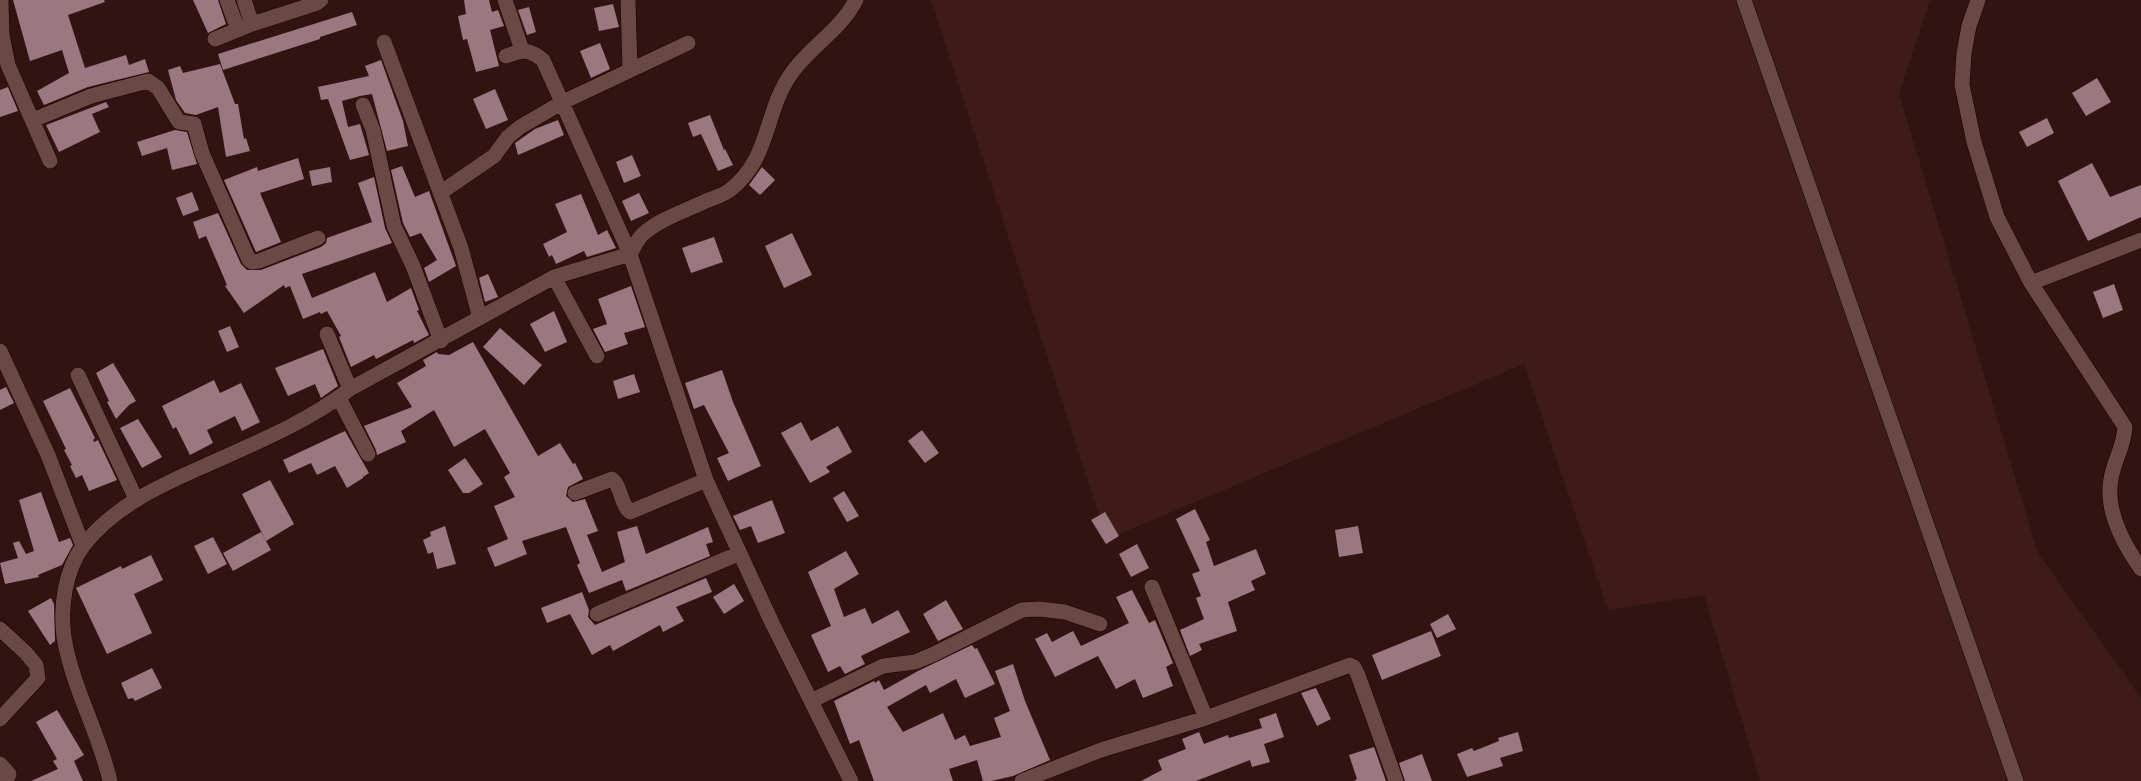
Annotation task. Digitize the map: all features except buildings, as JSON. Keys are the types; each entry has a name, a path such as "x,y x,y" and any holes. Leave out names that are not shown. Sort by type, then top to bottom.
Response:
{"street":[{"path":"1,0 2,35 8,65 50,162"},
{"path":"227,0 238,30"},
{"path":"244,0 252,24"},
{"path":"215,39 252,24 318,3 321,0"},
{"path":"505,0 522,50"},
{"path":"628,0 630,70"},
{"path":"110,781 105,760 93,732 71,665 64,636 63,611 65,590 70,569 83,546 136,499 158,487 278,433 554,277 630,254 642,236 654,226 669,217 729,191 746,174 760,154 790,74 809,52 840,23 856,0"},
{"path":"1744,0 2016,781"},
{"path":"1978,0 1969,26 1964,53 1962,85 1974,142 1997,217 2031,284 2125,427 2124,442 2111,477 2109,493 2125,547 2141,569"},
{"path":"384,42 461,248 480,318"},
{"path":"440,193 494,156 508,137 520,127 563,102 688,43"},
{"path":"506,56 522,50 535,54 543,60 563,102 630,254 706,480 851,781"},
{"path":"33,120 91,96 148,81 158,88 179,122 194,124 202,154 249,260 259,261 318,238"},
{"path":"363,105 373,130 394,226 413,266 441,341"},
{"path":"2031,284 2141,240"},
{"path":"554,277 597,356"},
{"path":"327,334 344,394 368,454"},
{"path":"0,351 48,455 83,546"},
{"path":"78,375 136,499"},
{"path":"576,493 612,480 616,483 626,508 630,512 706,480"},
{"path":"597,614 740,553"},
{"path":"1152,586 1206,718"},
{"path":"811,701 883,666 915,662 939,652 1022,610 1039,609 1065,612 1100,624"},
{"path":"0,629 36,665 38,678 0,719"},
{"path":"1022,781 1101,750 1206,718 1352,665 1358,675 1396,781"},
{"path":"0,764 9,774 6,781"}],"shaded area":[{"path":"931,0 1930,0 1899,94 2038,553 2141,698 2141,781 1760,781 1704,595 1608,610 1524,364 1107,539"}]}
